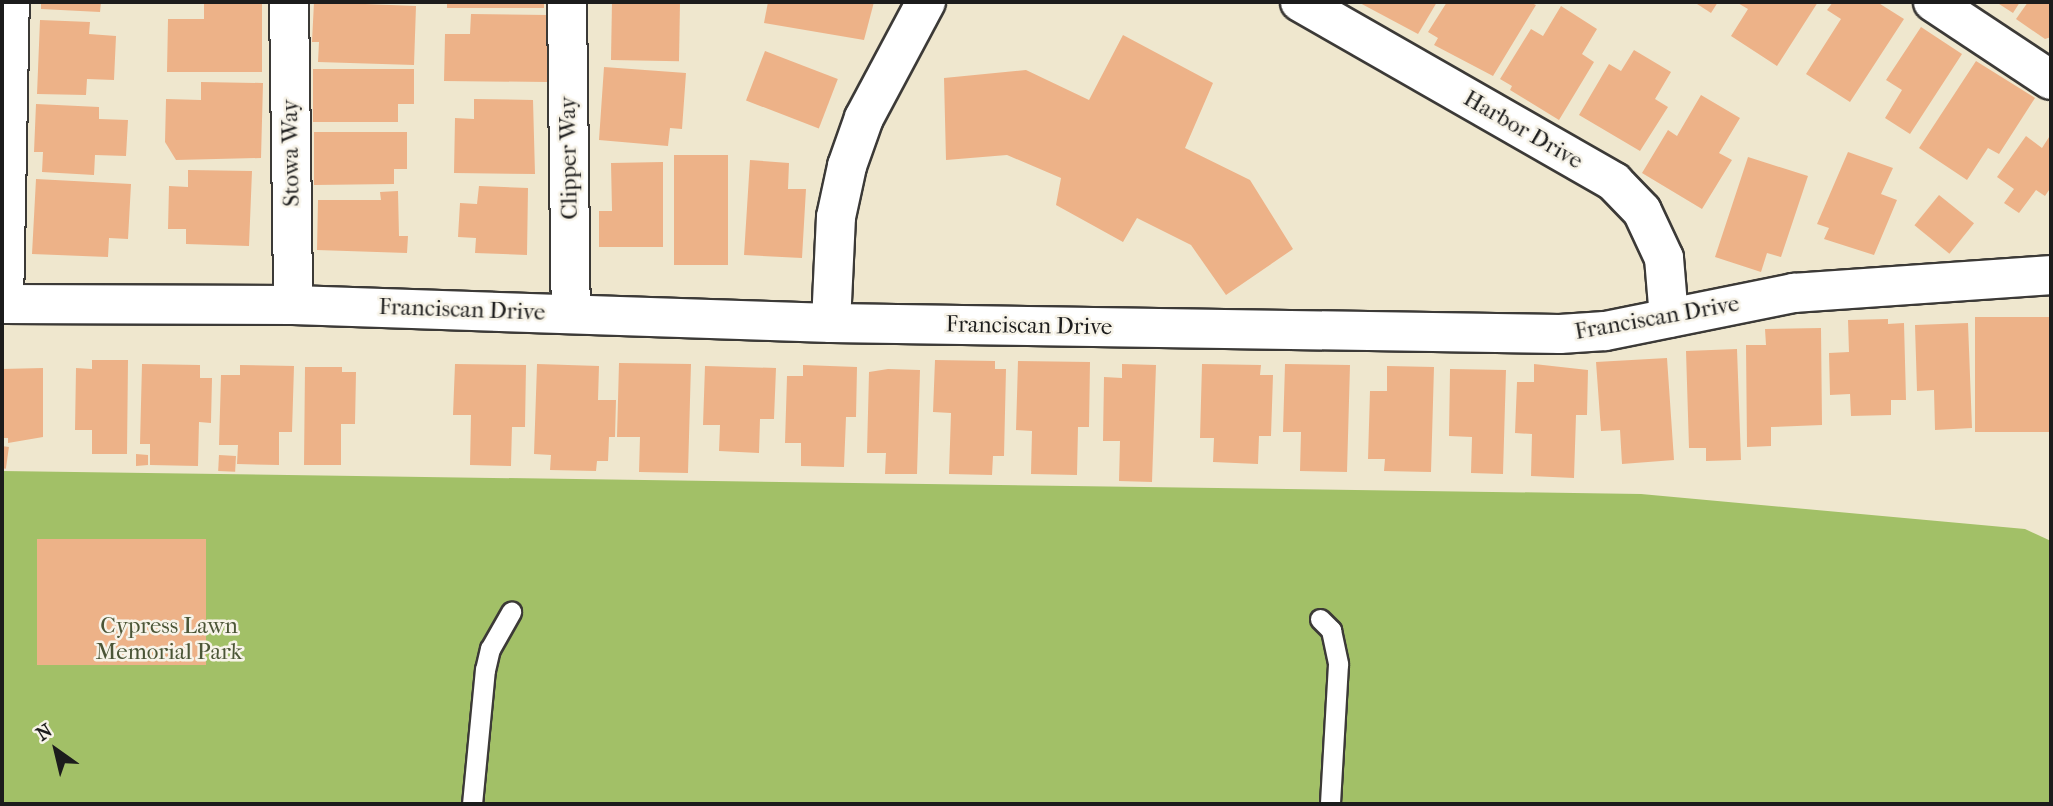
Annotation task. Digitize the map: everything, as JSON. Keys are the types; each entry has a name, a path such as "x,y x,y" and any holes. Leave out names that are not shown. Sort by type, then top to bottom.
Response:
{"street":[{"path":"3,304 5,109 10,2"},
{"name":"Stowa Way","path":"289,2 293,305"},
{"name":"Clipper Way","path":"567,2 571,313"},
{"path":"831,323 836,216 847,166 864,118 926,2"},
{"name":"Harbor Drive","path":"1300,2 1614,182 1642,211 1664,258 1669,318"},
{"path":"1933,2 2051,80"},
{"name":"Franciscan Drive","path":"3,304 293,305 831,323 1560,334 1605,331 1794,293 2051,275"}],"lane":[{"path":"472,804 485,670 499,629 511,612"},
{"path":"1320,619 1331,630 1338,664 1329,804"}],"green space":[{"name":"Cypress Lawn Memorial Park","path":"2,471 1641,494 2025,529 2051,541 2051,804 2,804"}],"building":[{"path":"41,2 101,2 100,12 41,9"},
{"path":"204,2 262,2 262,72 167,72 168,19 204,19"},
{"path":"314,2 416,6 414,65 318,62 319,42 312,42"},
{"path":"447,2 544,2 544,8 447,8"},
{"path":"612,2 680,3 679,61 611,60"},
{"path":"768,2 874,2 864,40 764,23"},
{"path":"1358,2 1437,2 1418,34"},
{"path":"1447,2 1529,2 1536,5 1493,76 1434,45 1438,38 1428,32"},
{"path":"1694,2 1718,2 1711,13"},
{"path":"1736,2 1818,2 1777,66 1731,36 1748,9"},
{"path":"1833,2 1877,2 1904,19 1850,102 1806,74 1841,19 1827,10"},
{"path":"1996,2 2020,2 2013,13"},
{"path":"2028,2 2051,2 2051,37 2045,39 2016,19"},
{"path":"1561,6 1597,29 1582,54 1594,62 1559,120 1510,90 1512,86 1500,79 1531,29 1543,36"},
{"path":"471,14 548,15 547,82 444,81 445,34 470,34"},
{"path":"40,20 90,22 89,34 116,36 114,80 87,79 86,95 37,94"},
{"path":"1921,27 1962,54 1910,134 1885,118 1902,90 1886,80"},
{"path":"1123,35 1213,83 1185,148 1250,180 1293,249 1226,295 1191,245 1137,218 1123,242 1056,205 1061,178 1007,155 946,160 944,78 1026,70 1089,100"},
{"path":"1634,50 1671,72 1655,99 1668,107 1640,151 1579,115 1609,64 1621,71"},
{"path":"765,51 838,79 819,128 746,100"},
{"path":"1976,61 2035,98 1999,154 1988,148 1967,180 1919,148"},
{"path":"604,67 686,73 682,129 670,128 668,146 599,140"},
{"path":"313,69 414,69 414,104 398,104 398,122 313,122"},
{"path":"201,82 263,83 261,158 176,160 165,142 166,99 201,100"},
{"path":"1701,95 1740,118 1719,153 1732,160 1702,209 1642,173 1668,130 1677,136"},
{"path":"474,99 533,100 535,174 454,173 455,118 474,119"},
{"path":"36,104 99,107 99,119 128,120 126,156 95,155 94,175 42,172 43,152 34,152"},
{"path":"314,132 407,132 407,169 394,169 394,184 314,185"},
{"path":"2051,134 2051,187 2045,196 2036,190 2019,213 2004,203 2014,189 1997,177 2026,136 2042,148"},
{"path":"1848,152 1893,168 1881,194 1897,200 1874,255 1824,239 1829,228 1817,224"},
{"path":"674,155 728,155 728,265 674,265"},
{"path":"1748,157 1808,176 1781,257 1767,253 1761,272 1715,257"},
{"path":"750,160 789,163 788,189 806,189 802,258 744,255"},
{"path":"663,162 663,247 599,247 599,211 612,211 611,163"},
{"path":"188,170 252,171 249,246 186,244 186,229 168,229 169,186 188,187"},
{"path":"36,179 131,184 128,239 109,238 108,257 32,254"},
{"path":"479,186 528,188 527,255 475,253 476,238 458,237 460,203 477,204"},
{"path":"398,191 399,236 408,236 407,253 317,250 318,200 381,200 380,192"},
{"path":"1939,195 1974,223 1949,254 1914,225"},
{"path":"1975,317 2050,317 2050,432 1975,432"},
{"path":"1888,319 1888,324 1904,323 1906,400 1891,400 1891,415 1851,416 1850,394 1830,395 1829,353 1849,352 1848,320"},
{"path":"1968,323 1972,428 1935,430 1934,390 1917,391 1915,325"},
{"path":"1821,328 1822,425 1771,427 1771,446 1747,447 1746,345 1766,345 1765,329"},
{"path":"1737,349 1741,460 1706,461 1706,448 1689,448 1686,351"},
{"path":"1667,358 1674,460 1622,464 1620,430 1601,431 1596,362"},
{"path":"92,360 128,360 127,454 92,454 92,430 75,430 76,368 92,369"},
{"path":"935,360 995,361 995,369 1006,369 1004,456 993,456 992,475 949,474 951,413 933,412"},
{"path":"1018,361 1090,362 1089,427 1078,427 1077,475 1031,474 1032,431 1016,430"},
{"path":"619,363 691,364 688,473 639,472 640,437 617,437"},
{"path":"142,364 200,365 200,378 212,378 211,423 199,422 198,466 150,465 150,444 140,444"},
{"path":"455,364 526,365 525,427 512,427 511,466 470,465 471,415 453,415"},
{"path":"537,364 599,366 598,400 616,400 615,437 609,437 608,461 597,461 596,471 550,470 551,455 534,454"},
{"path":"1122,364 1156,365 1152,482 1119,481 1120,441 1103,441 1104,377 1122,378"},
{"path":"1202,364 1261,365 1260,375 1273,375 1271,436 1259,436 1258,464 1213,462 1214,438 1200,438"},
{"path":"1285,364 1350,365 1347,472 1300,471 1301,432 1283,432"},
{"path":"1534,364 1588,370 1587,415 1576,415 1574,478 1531,476 1532,434 1515,433 1517,382 1534,382"},
{"path":"240,365 294,366 292,432 279,432 279,465 237,464 238,445 219,445 221,375 240,375"},
{"path":"803,365 857,367 856,417 846,417 844,467 801,466 801,443 785,443 787,376 803,376"},
{"path":"705,366 776,368 774,419 760,419 759,453 719,451 720,425 703,425"},
{"path":"1387,366 1434,367 1431,472 1384,471 1385,459 1368,459 1370,391 1387,391"},
{"path":"305,367 342,367 342,372 356,372 355,424 341,424 341,465 304,465"},
{"path":"43,368 43,437 8,443 8,438 2,438 2,369"},
{"path":"888,369 920,370 917,474 885,474 886,453 867,453 869,372"},
{"path":"1450,369 1506,370 1503,474 1471,473 1472,437 1449,436"},
{"path":"2,446 9,447 6,469 2,468"},
{"path":"136,454 148,455 148,465 136,466"},
{"path":"219,455 236,456 235,472 218,471"},
{"path":"37,539 206,539 206,665 37,665"}]}
